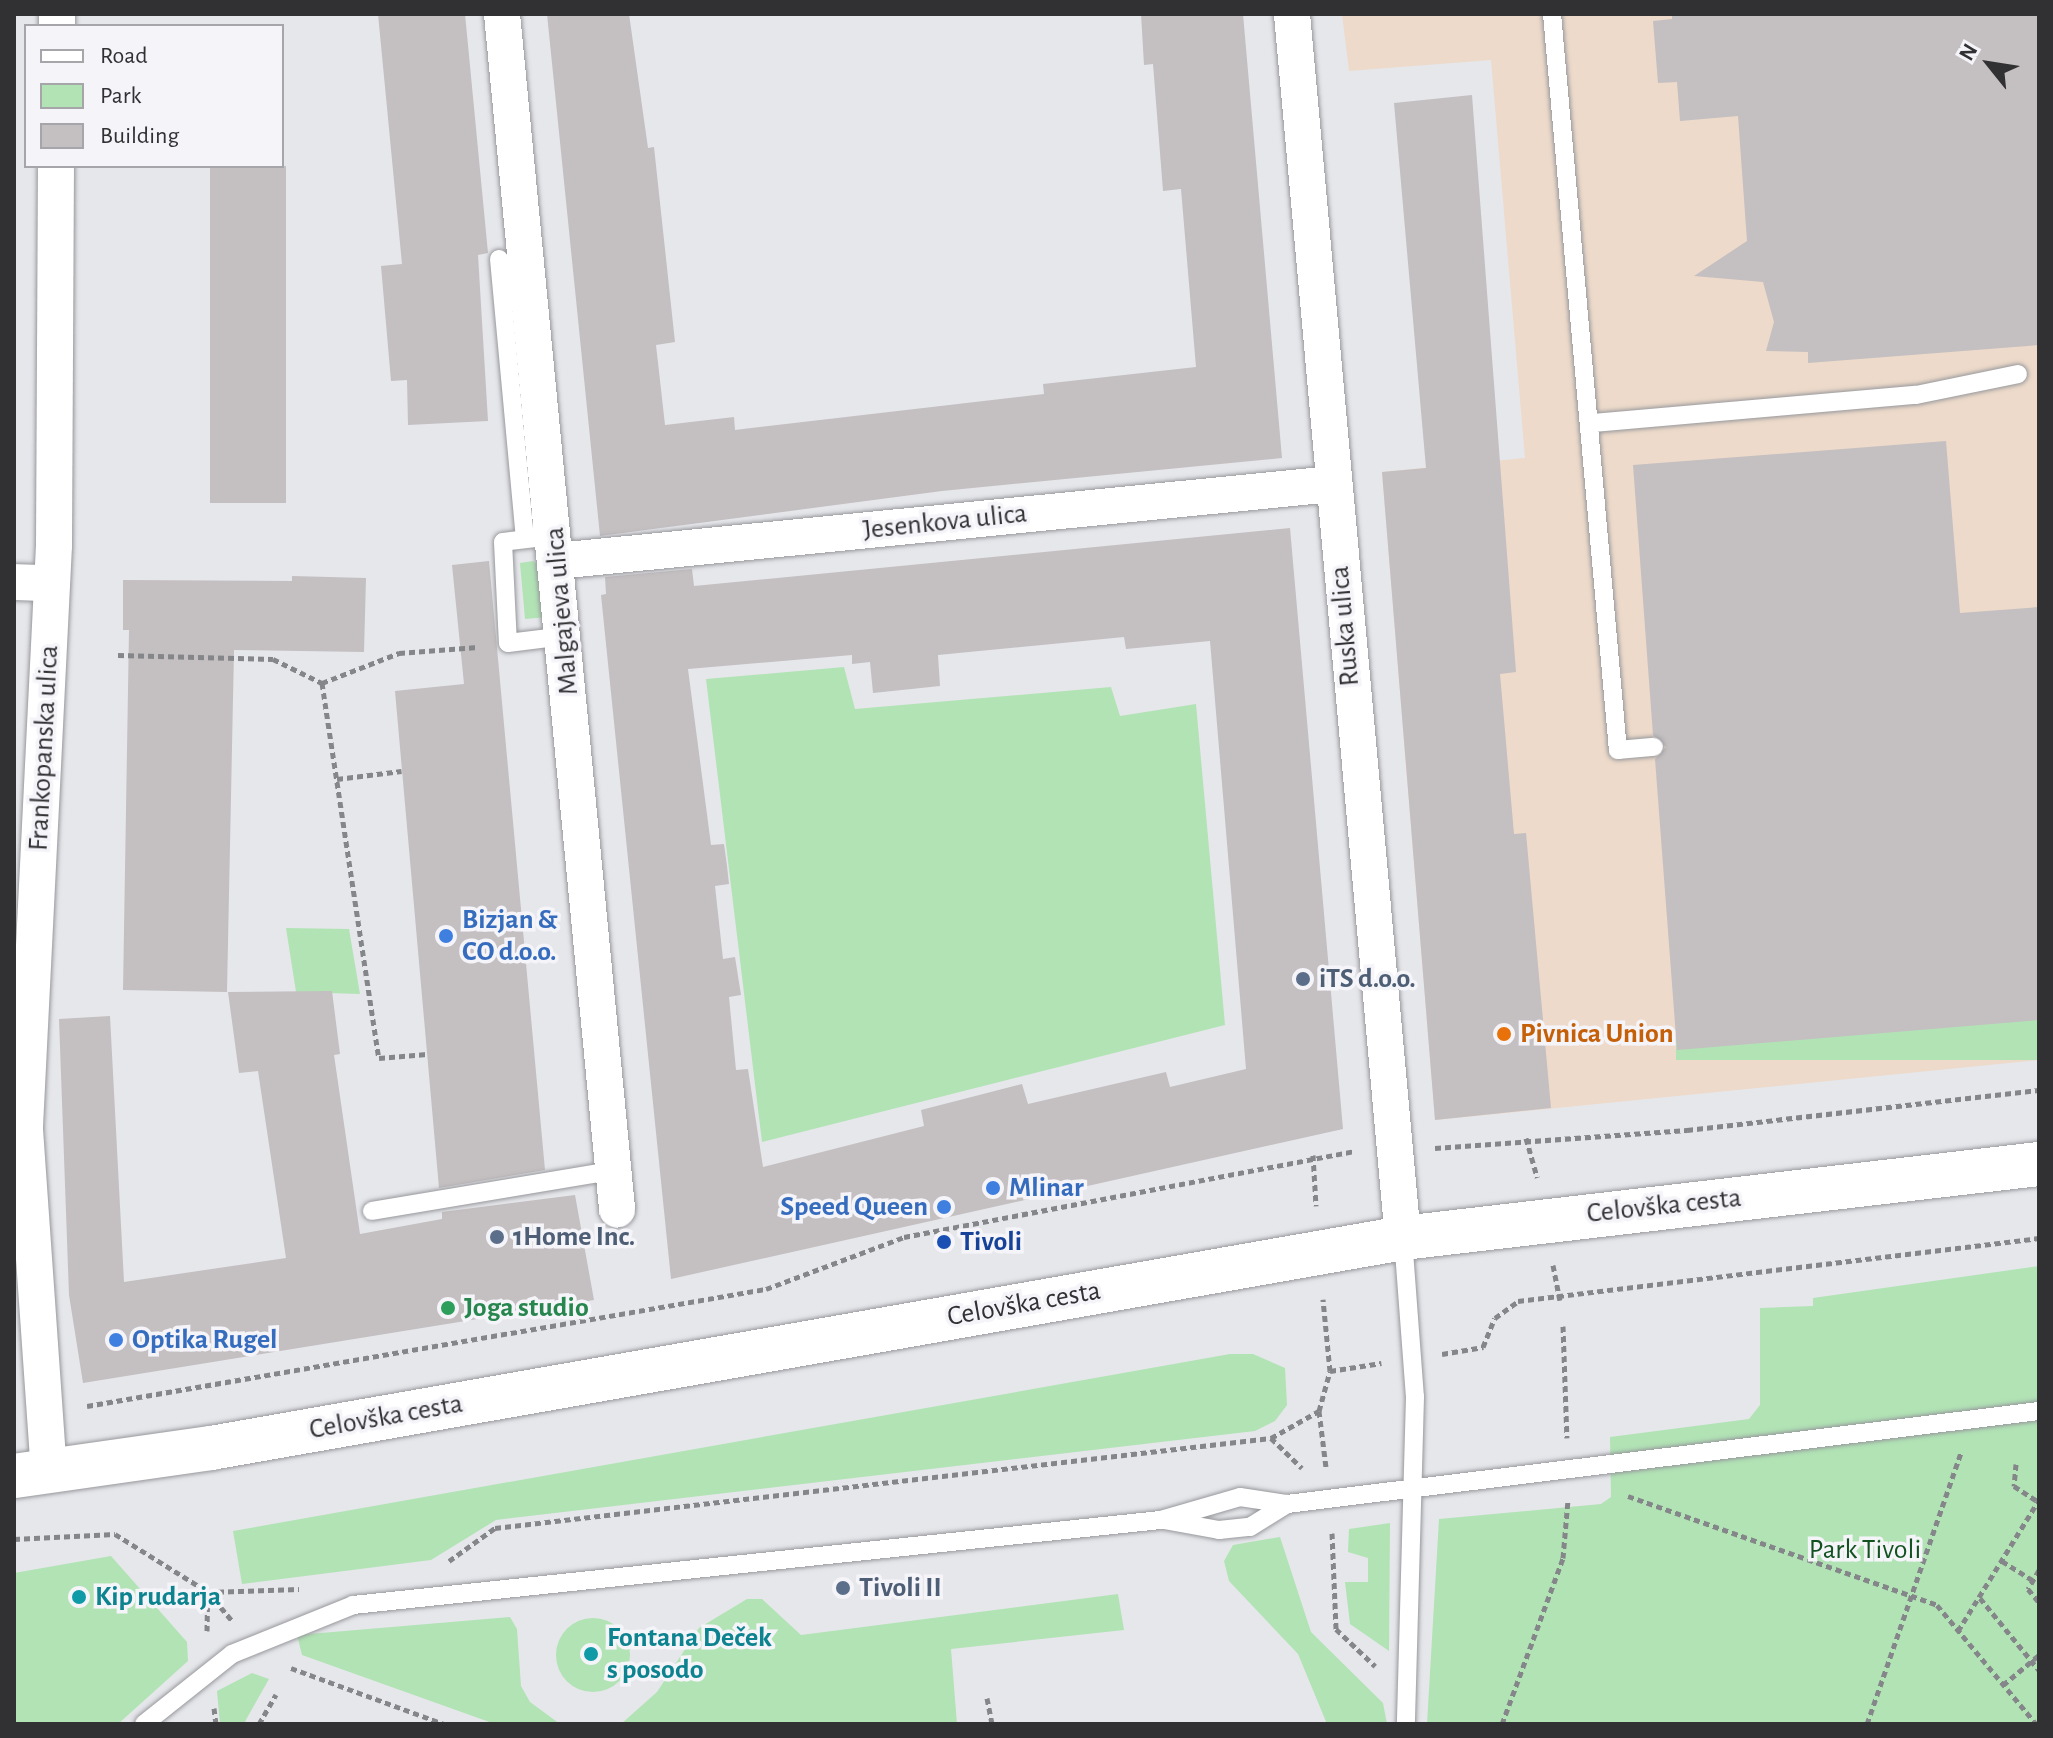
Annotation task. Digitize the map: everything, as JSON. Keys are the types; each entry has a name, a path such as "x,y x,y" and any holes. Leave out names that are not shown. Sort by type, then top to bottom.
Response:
{"main road":[{"name":"Celovška cesta","path":"32,1475 1403,1238 2039,1164"}],"street":[{"name":"Malgajeva ulica","path":"502,14 546,545 564,636 617,1209"},
{"name":"Ruska ulica","path":"1292,14 1332,484 1403,1238"},
{"name":"Frankopanska ulica","path":"32,1475 26,876 52,583 56,168"},
{"name":"Jesenkova ulica","path":"546,545 1332,484"},
{"path":"14,582 52,583"}],"lane":[{"path":"1552,14 1593,423 1618,750 1654,747"},
{"path":"499,259 546,545 503,542 508,643 564,636"},
{"path":"1593,423 1916,395 2018,374"},
{"path":"372,1211 612,1171"},
{"path":"1403,1238 1415,1397 1406,1724"},
{"path":"144,1724 209,1668 257,1642 353,1605 1161,1520 1217,1500 1254,1496 1287,1504 1413,1485 1568,1470 2039,1411"},
{"path":"1161,1520 1219,1530 1250,1527 1287,1504"}],"path":[{"path":"118,655 273,659 322,683 399,653 485,647"},
{"path":"322,683 379,1058 427,1054"},
{"path":"337,779 402,771"},
{"path":"1436,1148 1526,1138 1687,1130 2039,1090"},
{"path":"1526,1138 1536,1175"},
{"name":"Celovška cesta","path":"72,1407 766,1289 832,1260 942,1229 1313,1155 1364,1151"},
{"path":"1313,1155 1315,1188"},
{"path":"942,1229 944,1238"},
{"path":"1470,1349 1483,1347 1506,1307 2039,1238"},
{"path":"1555,1275 1560,1300"},
{"path":"1502,1724 1563,1558 1569,1492 1563,1326"},
{"path":"1327,1350 1330,1371 1319,1411 1330,1498 1336,1629 1408,1690"},
{"path":"1330,1371 1343,1369"},
{"path":"435,1570 495,1528 1271,1438 1319,1411"},
{"path":"1867,1724 1971,1421"},
{"path":"1958,1631 2038,1500 2014,1486 2016,1464"},
{"path":"1622,1494 1937,1605 2036,1724"},
{"path":"14,1539 115,1534 208,1592 303,1588"},
{"path":"2002,1561 2033,1580"},
{"path":"2039,1570 2028,1589 2039,1602"},
{"path":"1980,1598 2039,1670"},
{"path":"2003,1685 2039,1655"},
{"path":"284,1666 444,1724"},
{"path":"259,1724 276,1694"},
{"path":"987,1698 992,1724"}],"shaded area":[{"path":"1342,14 2039,14 2039,1060 1435,1120 1382,472 1525,458 1491,60 1349,71"}],"green space":[{"path":"533,561 542,568 548,617 525,619 520,563"},
{"path":"844,667 855,709 1111,687 1120,716 1196,704 1225,1025 762,1142 706,679"},
{"path":"286,928 349,929 360,994 296,992"},
{"path":"1676,1020 2039,1020 2039,1060 1676,1060"},
{"name":"Park Tivoli","path":"2039,1266 2039,1724 1427,1724 1439,1519 1601,1504 1611,1497 1610,1437 1749,1419 1760,1405 1760,1308 1813,1306 1813,1298"},
{"path":"1230,1354 1253,1354 1285,1368 1287,1405 1275,1421 1255,1431 496,1520 431,1560 242,1584 233,1531"},
{"path":"1390,1523 1389,1651 1350,1624 1345,1582 1368,1582 1368,1558 1348,1552 1349,1529"},
{"path":"1280,1537 1311,1632 1383,1703 1387,1724 1327,1724 1298,1654 1229,1581 1224,1561 1233,1545"},
{"path":"111,1556 187,1642 188,1661 118,1724 14,1724 14,1573"},
{"path":"1118,1594 1124,1630 951,1649 957,1724 621,1724 657,1692 699,1628 747,1599 762,1599 801,1635"},
{"path":"510,1617 517,1629 521,1686 530,1702 560,1724 495,1724 302,1655 297,1635"},
{"path":"593,1618 607,1621 619,1629 627,1641 630,1655 627,1669 619,1681 607,1689 593,1692 579,1689 567,1681 559,1669 556,1655 559,1641 567,1629 579,1621"},
{"path":"252,1673 269,1679 244,1724 220,1724 217,1691"}],"building":[{"path":"378,14 465,14 488,253 478,255 488,421 408,425 407,380 391,381 381,266 402,264"},
{"path":"547,14 629,14 648,148 654,147 675,342 656,345 665,425 734,417 735,430 1044,394 1043,384 1196,367 1181,189 1163,191 1153,64 1144,65 1141,14 1243,14 1282,458 942,491 600,536"},
{"path":"1672,14 2039,14 2039,345 1808,363 1808,352 1766,351 1774,322 1763,282 1694,276 1747,241 1738,116 1680,121 1677,82 1658,83 1653,21 1672,19"},
{"path":"1472,95 1516,672 1500,674 1514,834 1526,833 1551,1108 1435,1120 1382,472 1426,468 1394,103"},
{"path":"286,166 286,503 210,503 210,168"},
{"path":"1946,441 1960,613 2039,607 2039,1020 1677,1050 1655,759 1666,747 1653,735 1633,465"},
{"path":"1290,528 1343,1129 671,1279 601,595 606,594 605,577 692,569 694,586","holes":["1124,637 1126,649 1210,641 1246,1069 1170,1087 1166,1072 1028,1104 1022,1084 921,1110 924,1126 763,1167 748,1069 736,1070 729,997 741,995 735,957 723,959 715,886 729,884 727,866 724,844 711,845 688,669 852,655 852,664 870,662 873,693 940,686 938,655"]},
{"path":"489,561 545,1170 439,1188 395,691 464,684 452,565"},
{"path":"292,576 366,578 364,652 234,650 227,992 123,990 129,630 123,630 123,580 292,581"},
{"path":"332,991 340,1054 334,1055 360,1234 442,1219 442,1212 575,1195 594,1300 83,1383 69,1295 59,1019 110,1016 124,1282 286,1258 258,1071 239,1073 228,992"}],"place":[{"name":"Bizjan & CO d.o.o.","path":"446,936"},
{"name":"iTS d.o.o.","path":"1303,979"},
{"name":"Pivnica Union","path":"1504,1034"},
{"name":"Mlinar","path":"993,1188"},
{"name":"Speed Queen","path":"944,1207"},
{"name":"1Home Inc.","path":"497,1237"},
{"name":"Tivoli","path":"944,1242"},
{"name":"Joga studio","path":"448,1308"},
{"name":"Optika Rugel","path":"116,1340"},
{"name":"Tivoli II","path":"843,1588"},
{"name":"Kip rudarja","path":"79,1597"},
{"name":"Fontana Deček s posodo","path":"591,1654"}]}
